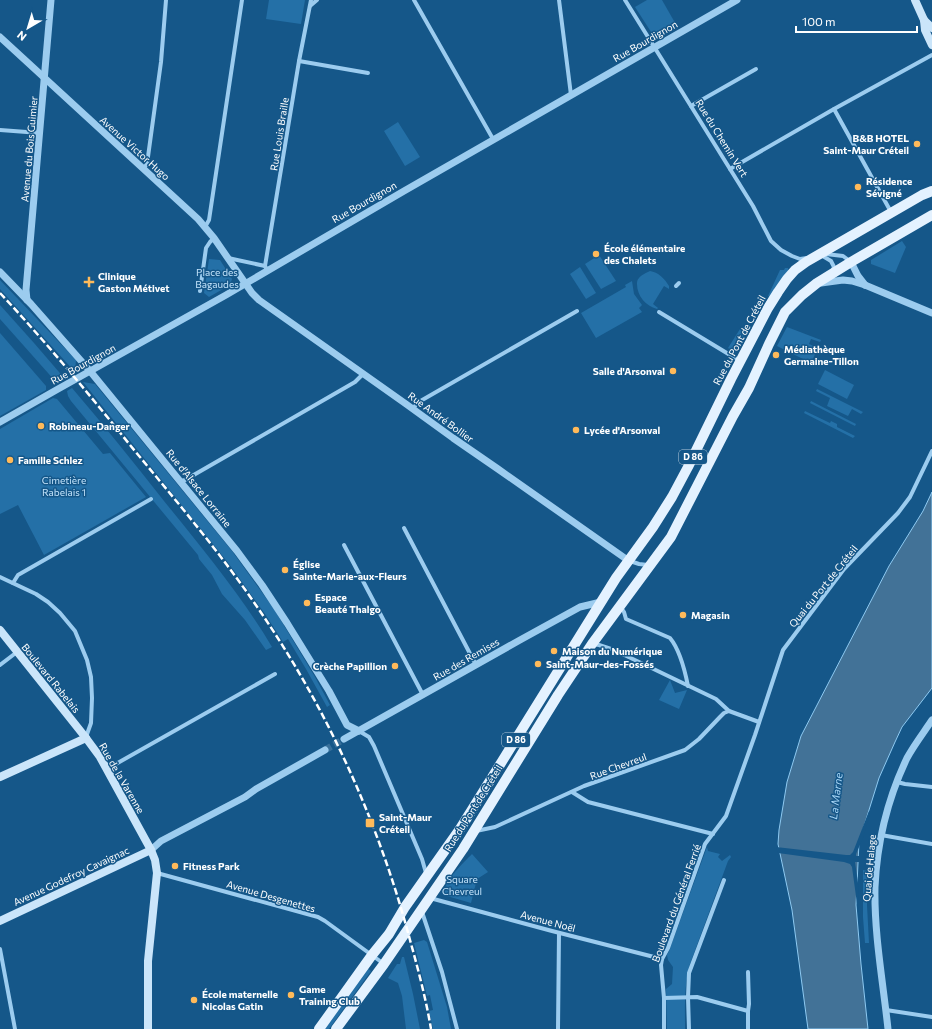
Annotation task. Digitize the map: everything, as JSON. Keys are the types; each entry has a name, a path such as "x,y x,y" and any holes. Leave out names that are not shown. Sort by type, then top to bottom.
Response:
{"main road":[{"path":"915,0 924,20 925,30 932,45"},
{"path":"924,20 932,28"},
{"path":"922,195 932,184"},
{"name":"Rue du Pont de Créteil","path":"319,1029 372,955 389,934 419,886 460,829 616,578 653,527 672,497 740,361 768,308 787,279 795,270 819,254 922,195 932,191"},
{"name":"Rue du Pont de Créteil","path":"336,1029 430,898 558,695 592,644 671,537 749,388 785,312 817,283 932,215"},
{"name":"Boulevard Rabelais","path":"0,630 86,738"},
{"path":"0,777 86,738"},
{"name":"Rue de la Varenne","path":"86,738 107,769 155,860 157,873 148,961 148,1029"},
{"name":"Avenue Godefroy Cavaignac","path":"0,921 151,850"},
{"path":"436,863 442,870 448,870"},
{"path":"427,876 430,898"},
{"path":"419,886 422,909"}],"street":[{"name":"Avenue du Bois Guimier","path":"27,300 26,290 52,0"},
{"path":"143,169 147,164 161,62 166,0"},
{"path":"206,227 209,220 242,0"},
{"name":"Rue Louis Braille","path":"266,268 299,61 311,0"},
{"path":"310,6 317,0"},
{"path":"414,0 493,139"},
{"path":"559,0 571,95"},
{"name":"Rue du Chemin Vert","path":"625,0 753,206 771,242 781,250 800,259 819,254 832,254 843,256 851,262"},
{"name":"Rue Bourdignon","path":"0,422 246,284 266,268 737,0"},
{"name":"Avenue Victor Hugo","path":"0,37 206,227 246,284"},
{"path":"730,169 932,55"},
{"path":"299,61 368,73"},
{"path":"691,106 756,69"},
{"path":"834,109 892,212"},
{"path":"0,130 40,133"},
{"path":"200,291 206,248 214,238"},
{"path":"819,254 832,261 834,267 832,274"},
{"path":"228,258 266,268"},
{"path":"851,262 858,276 865,285"},
{"name":"Rue d'Alsace Lorraine","path":"0,272 90,371 237,551 287,623 318,673 347,725 359,731"},
{"path":"817,283 843,280 852,281 932,313"},
{"name":"Rue André Bollier","path":"246,284 259,300 453,438 629,560"},
{"path":"413,409 417,403 577,311"},
{"path":"659,312 740,361"},
{"path":"181,481 239,450 356,382 363,374"},
{"name":"Quai du Port de Créteil","path":"759,722 783,650 844,569 898,513 910,497 932,451"},
{"path":"13,583 18,574 151,499"},
{"path":"404,528 476,665"},
{"path":"344,544 423,695"},
{"path":"629,560 639,564 650,565"},
{"name":"Rue de la Varenne","path":"0,577 36,594 48,602 60,613 75,631 87,660 91,677 91,723 86,738"},
{"name":"Rue des Remises","path":"344,739 580,607 601,602"},
{"path":"620,606 626,619 670,638 675,644 686,674 688,686"},
{"path":"592,644 614,650 716,699 729,711 759,722"},
{"path":"0,665 17,652"},
{"path":"107,769 275,674"},
{"name":"Rue Chevreul","path":"473,832 494,827 572,792 685,750 724,713 729,711"},
{"name":"Quai de Halage","path":"888,1029 876,918 875,887 878,853 888,807 897,782 908,756 932,720"},
{"name":"Boulevard du Général Ferrié","path":"664,1029 662,959 668,948 705,844 726,816 759,722"},
{"path":"359,731 369,737 374,746 422,859 427,876"},
{"path":"151,850 161,841 244,797 326,750"},
{"path":"897,782 932,787"},
{"path":"572,792 588,802 713,834"},
{"path":"881,835 932,844"},
{"name":"Avenue Desgenettes","path":"157,873 318,917 372,955"},
{"path":"689,1029 689,973 724,880"},
{"name":"Avenue Noël","path":"430,898 662,959"},
{"path":"422,909 442,972 457,1029"},
{"path":"558,1029 559,932"},
{"path":"0,949 15,1029"},
{"path":"372,955 384,964"},
{"path":"748,972 748,1029"},
{"path":"664,998 697,997 748,1011"},
{"path":"886,1010 932,1017"}],"green space":[{"path":"269,0 305,0 301,24 266,19"},
{"path":"647,0 662,0 678,28 661,37 653,35 635,7"},
{"path":"398,122 420,157 405,166 384,131"},
{"path":"902,241 906,247 895,273 871,264 871,260"},
{"path":"599,255 616,281 601,289 585,264"},
{"name":"Place des Bagaudes","path":"209,259 220,260 232,279 230,285 209,297 204,293"},
{"path":"580,267 596,293 586,299 570,274"},
{"path":"785,268 788,268 788,271 770,297 768,296 780,270 784,270"},
{"path":"650,271 661,276 669,286 669,289 664,286 653,304 658,308 657,309 649,306 643,300 637,288 637,280 642,275"},
{"path":"0,280 76,360 75,372 0,289"},
{"path":"632,281 634,294 642,305 639,308 642,312 596,338 581,313 626,287 625,285"},
{"path":"0,305 65,379 56,382 0,319"},
{"path":"787,327 821,340 820,342 811,339 809,344 818,348 811,363 777,346"},
{"path":"740,329 746,333 735,353 728,348"},
{"path":"0,333 46,386 46,390 0,416"},
{"path":"825,370 854,385 847,399 818,384"},
{"path":"83,382 95,384 232,551 274,609 330,705 327,707 288,639 283,642 229,564"},
{"path":"72,388 119,444 221,572 272,647 266,650 245,620 222,594 212,575 199,559 198,555 71,401 67,391"},
{"path":"817,389 863,412 861,414 852,409 848,416 827,406 830,398 816,391"},
{"name":"Cimetière Rabelais 1","path":"53,398 57,399 103,454 110,453 146,497 44,555 18,505 0,514 0,429"},
{"path":"811,401 856,424 855,426 810,403"},
{"path":"805,411 830,423 831,421 837,424 837,427 855,436 853,438 804,413"},
{"path":"670,680 675,693 687,690 679,709 659,700"},
{"path":"707,847 708,851 720,854 718,857 722,861 730,855 731,857 728,861 690,964 686,988 685,1029 667,1029 666,989 672,984 673,967 668,960 667,955"},
{"name":"Square Chevreul","path":"472,854 488,872 477,879 471,903 444,894 450,878"},
{"path":"863,870 867,871 869,943 865,943 863,917"},
{"path":"424,940 427,942 447,1007 451,1029 433,1029 429,1011 433,1010 430,995 427,996 414,943"},
{"path":"402,957 404,957 420,1029 406,1029 402,996 398,983 388,978 397,964 400,964"},
{"path":"367,968 371,971 329,1029 324,1029"}],"water":[{"name":"La Marne","path":"932,492 932,688 902,727 879,778 859,842 856,905 868,1029 808,1029 792,910 778,844 787,782 801,736 889,566 923,511"}],"pier":[{"path":"869,811 869,817 863,838 856,854 856,856 860,856 860,862 855,862 859,890 858,905 861,933 852,867 850,864 778,853 776,847 850,855 853,852"}],"tunnel":[{"path":"325,750 344,739"}],"railway":[{"path":"0,293 34,330 98,406 200,531 250,597 290,657 312,695 351,774 384,856 398,898 419,973 431,1029"}],"place":[{"name":"B&B HOTEL Saint-Maur Créteil","path":"917,144"},
{"name":"Résidence Sévigné","path":"858,187"},
{"name":"École élémentaire des Chalets","path":"596,254"},
{"name":"Clinique Gaston Métivet","path":"89,282"},
{"name":"Médiathèque Germaine-Tillon","path":"776,355"},
{"name":"Salle d'Arsonval","path":"673,371"},
{"name":"Robineau-Danger","path":"41,426"},
{"name":"Lycée d'Arsonval","path":"576,430"},
{"name":"Famille Schlez","path":"10,460"},
{"name":"Église Sainte-Marie-aux-Fleurs","path":"285,570"},
{"name":"Espace Beauté Thalgo","path":"307,603"},
{"name":"Magasin","path":"683,615"},
{"name":"Maison du Numérique","path":"554,651"},
{"name":"Saint-Maur-des-Fossés","path":"538,664"},
{"name":"Crèche Papillion","path":"395,666"},
{"name":"Saint-Maur Créteil","path":"370,823"},
{"name":"Fitness Park","path":"175,866"},
{"name":"Game Training Club","path":"291,995"},
{"name":"École maternelle Nicolas Gatin","path":"194,1000"}]}
